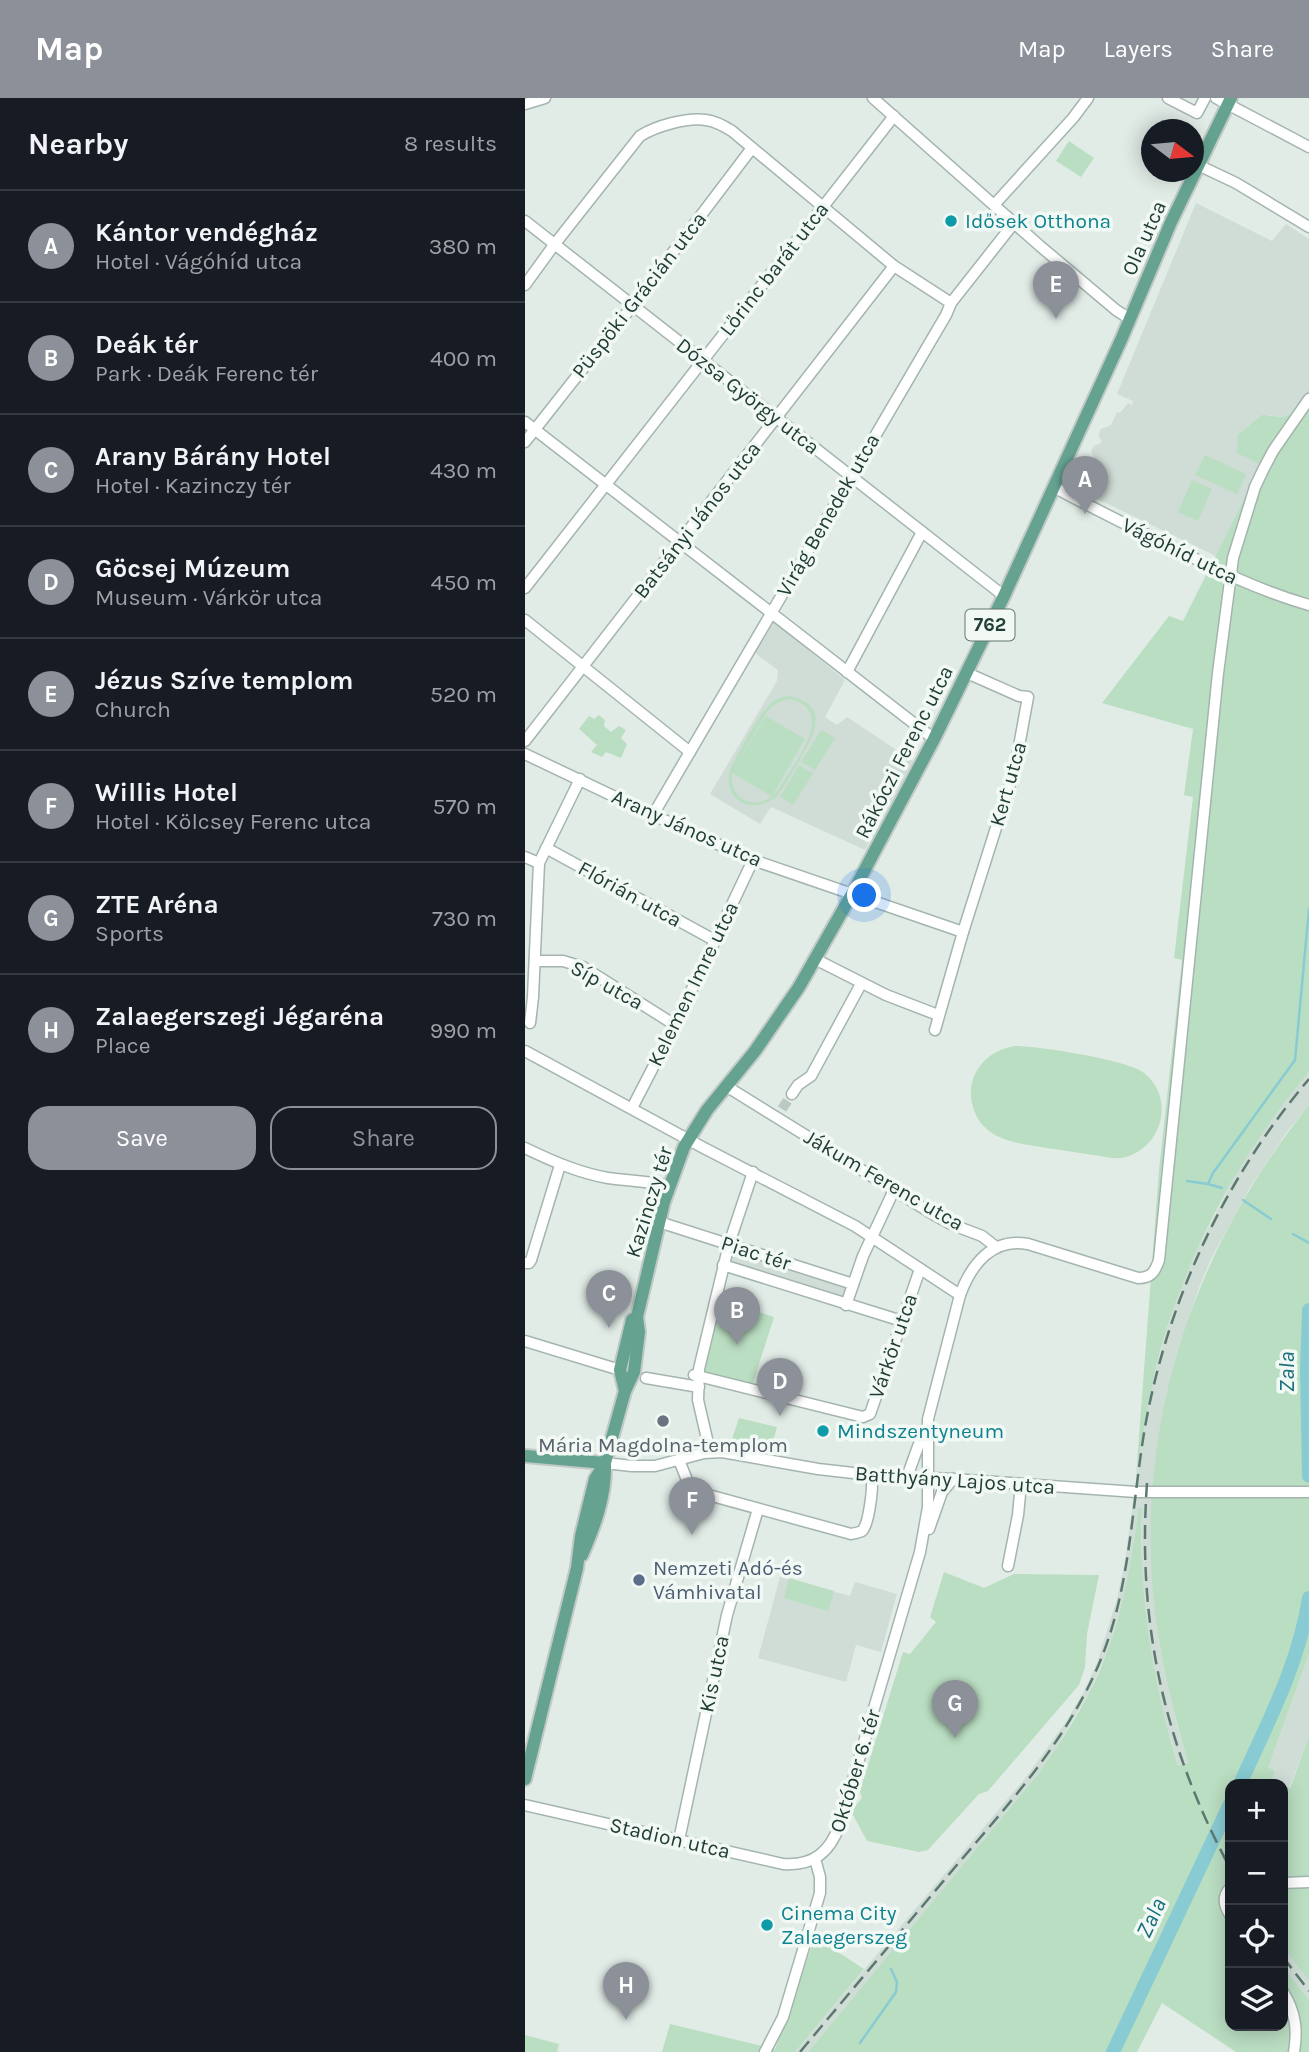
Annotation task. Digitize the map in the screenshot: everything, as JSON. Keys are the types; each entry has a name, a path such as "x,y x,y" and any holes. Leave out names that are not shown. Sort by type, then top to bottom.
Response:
{"main road":[{"name":"Ola utca","path":"1204,153 1230,101"},
{"name":"Ola utca","path":"1130,320 1191,182"},
{"name":"Rákóczi Ferenc utca","path":"689,1139 707,1110 778,1019 852,894 967,673 1130,320"},
{"name":"Kazinczy tér","path":"605,1464 625,1391 634,1372 639,1332 637,1317 659,1222 669,1186 689,1139"},
{"name":"Kazinczy tér","path":"625,1391 620,1370 632,1320 637,1317"},
{"path":"525,1456 605,1464"},
{"path":"575,1461 595,1479"},
{"name":"762","path":"525,1779 577,1569 581,1536 595,1479 605,1464"},
{"name":"762","path":"577,1569 599,1512 606,1485 605,1464"}],"street":[{"path":"525,104 545,98"},
{"path":"873,98 1014,223 1130,320"},
{"path":"994,205 1073,118 1087,98"},
{"path":"1168,98 1197,113 1205,98"},
{"path":"1216,98 1230,101 1309,148"},
{"name":"Lőrinc barát utca","path":"525,588 894,116"},
{"path":"526,282 634,142 659,127 705,120 723,126 894,266 951,303"},
{"name":"Püspöki Grácián utca","path":"525,442 752,148"},
{"path":"1204,168 1236,183 1309,227"},
{"name":"Dózsa György utca","path":"525,221 1004,596"},
{"name":"Virág Benedek utca","path":"653,815 951,303 1014,223"},
{"name":"Batsányi János utca","path":"525,741 894,266"},
{"path":"907,1477 928,1419 960,1295 966,1279 988,1252 1009,1243 1021,1243 1139,1278 1151,1276 1159,1260 1213,725 1233,558 1255,486 1273,451 1309,399"},
{"path":"525,422 934,739"},
{"name":"Vágóhíd utca","path":"1054,487 1230,576 1285,599 1309,605"},
{"path":"847,672 922,532"},
{"path":"525,620 689,752"},
{"name":"Kert utca","path":"935,1031 1015,768 1028,697 1019,696 967,673"},
{"name":"Arany János utca","path":"525,754 753,860 852,894"},
{"path":"530,1023 537,961 539,863 580,779"},
{"name":"Flórián utca","path":"546,848 714,940"},
{"path":"525,858 539,863"},
{"name":"Kelemen Imre utca","path":"632,1108 675,1025 753,860"},
{"path":"852,894 963,932"},
{"path":"815,959 861,984 938,1016"},
{"name":"Síp utca","path":"537,961 563,961 583,967 675,1025"},
{"path":"792,1094 798,1085 813,1073 861,984"},
{"path":"525,1051 855,1226 960,1295"},
{"name":"Jákum Ferenc utca","path":"726,1086 780,1114 894,1190 953,1225 982,1236 996,1247"},
{"path":"525,1148 560,1165 607,1178 669,1186"},
{"path":"525,1263 531,1260 560,1165"},
{"path":"710,1452 698,1401 697,1375 723,1265 753,1172"},
{"path":"846,1305 871,1237 894,1190"},
{"name":"Piac tér","path":"659,1222 853,1284"},
{"name":"Piac tér","path":"723,1265 902,1321"},
{"name":"Várkör utca","path":"697,1375 867,1416 870,1414 920,1269"},
{"path":"525,1340 620,1370"},
{"path":"646,1378 699,1387"},
{"name":"Október 6. tér","path":"815,1859 831,1844 840,1824 920,1552 927,1507 928,1419"},
{"name":"Batthyány Lajos utca","path":"605,1464 644,1466 710,1452 871,1475 1127,1492 1309,1492"},
{"path":"680,1460 694,1491 846,1533 856,1533 863,1529 874,1485 871,1475"},
{"path":"920,1552 940,1495 953,1479"},
{"path":"1008,1566 1021,1484"},
{"name":"Kis utca","path":"679,1840 727,1615 758,1509"},
{"name":"Stadion utca","path":"525,1805 783,1864 815,1859"},
{"path":"765,2052 783,2017 820,1893 820,1877 815,1859"},
{"path":"1288,1883 1309,1882"},
{"path":"1288,2000 1296,2021 1294,2052"}],"shaded area":[{"path":"1196,203 1272,241 1286,224 1309,239 1309,389 1290,414 1283,417 1269,415 1261,464 1216,556 1083,492 1076,480 1089,473 1086,466 1094,457 1091,451 1094,446 1102,442 1098,435 1101,429 1111,425 1117,412 1120,413 1128,403 1132,405 1133,401 1117,394"},
{"path":"773,621 845,680 825,717 837,725 847,717 913,761 865,850 771,807 760,824 710,794 777,681 778,670 752,651"},
{"path":"1309,1072 1309,1105 1286,1133 1249,1189 1211,1259 1198,1290 1177,1355 1160,1433 1152,1505 1153,1590 1161,1651 1188,1763 1178,1766 1150,1652 1142,1589 1142,1509 1125,1591 1109,1647 1089,1693 1058,1745 1039,1773 808,2052 795,2052 1026,1777 1066,1722 1084,1691 1097,1663 1117,1599 1152,1382 1182,1284 1241,1164 1279,1107"},
{"path":"734,1247 851,1285 845,1303 728,1264"},
{"path":"780,1577 850,1596 855,1582 897,1594 881,1652 856,1645 846,1682 758,1658"},
{"path":"1309,1654 1309,1736 1289,1788 1288,1779 1271,1779 1268,1768"},
{"path":"1288,1954 1309,1981 1309,2000 1288,1973"}],"green space":[{"path":"1069,141 1094,158 1081,177 1056,161"},
{"path":"1309,389 1309,1072 1244,1162 1192,1261 1166,1331 1156,1367 1136,1477 1159,1170 1182,960 1174,958 1193,797 1184,795 1193,729 1102,703 1169,616 1183,621 1261,465 1237,453 1238,435 1262,415 1283,417 1290,414"},
{"path":"1205,455 1246,474 1237,494 1195,475"},
{"path":"1192,480 1212,489 1198,521 1178,512"},
{"path":"790,696 811,707 815,715 813,733 798,763 777,796 767,802 748,805 733,795 729,787 732,765 763,713 776,700","holes":["790,699 804,705 811,715 811,727 801,754 772,796 805,739 766,716 733,771 767,712 777,703","732,773 771,796 771,797 756,803 743,799 734,789"]},
{"path":"599,715 605,720 604,726 611,732 619,726 626,730 621,738 627,744 621,758 606,752 602,757 591,752 597,745 579,729 589,716 594,719"},
{"path":"821,730 835,738 815,770 801,762"},
{"path":"799,765 813,773 793,805 780,797"},
{"path":"1015,1046 1043,1048 1103,1059 1144,1073 1160,1096 1162,1109 1155,1135 1135,1153 1116,1158 1013,1142 993,1134 978,1118 973,1107 973,1080 977,1070 990,1056"},
{"path":"1309,1105 1309,1654 1268,1768 1275,1771 1272,1779 1225,1779 1225,2031 1288,2031 1288,1973 1309,2000 1309,2052 1236,2052 1162,2003 1137,2052 808,2052 1039,1773 1072,1723 1100,1670 1114,1631 1129,1570 1139,1508 1142,1508 1145,1606 1161,1702 1178,1766 1188,1763 1166,1678 1153,1592 1151,1525 1155,1460 1166,1396 1183,1334 1206,1273 1235,1215 1270,1159"},
{"path":"719,1299 774,1317 752,1386 702,1373"},
{"path":"739,1418 777,1427 770,1453 730,1445"},
{"path":"944,1572 984,1588 1014,1574 1099,1575 1087,1634 1085,1667 1079,1685 988,1791 979,1794 928,1850 919,1852 867,1841 851,1811 862,1798 860,1791 903,1652 910,1654 936,1622 930,1617"},
{"path":"789,1578 834,1591 828,1611 784,1598"},
{"path":"1309,1736 1309,1981 1288,1954 1290,1788"},
{"path":"815,1937 864,1969 795,2052 662,2052 670,2024 775,2049"},
{"path":"525,2035 559,2044 557,2052 525,2052"}],"waterway":[{"path":"1222,1188 1208,1184 1213,1173 1295,1060 1309,909"},
{"path":"1187,1181 1208,1184"},
{"path":"1243,1200 1271,1219"},
{"path":"1293,1234 1309,1243"},
{"name":"Zala","path":"1309,1310 1309,1476"},
{"name":"Zala","path":"1242,1779 1290,1670 1309,1598"},
{"name":"Zala","path":"1113,2052 1225,1815"},
{"path":"860,2043 896,1992 897,1982 891,1969"}],"tunnel":[{"path":"782,1109 792,1094"}],"railway":[{"path":"800,2052 1019,1792 1057,1740 1090,1684 1103,1654 1120,1598 1145,1427 1155,1379 1185,1287 1204,1242 1251,1157 1309,1079"},
{"path":"1147,1483 1146,1585 1160,1682 1188,1776 1225,1858"},
{"path":"1288,1964 1309,1991"}],"place":[{"name":"Idősek Otthona","path":"951,221"},
{"name":"Jézus Szíve templom","path":"1056,319"},
{"name":"Kántor vendégház","path":"1085,514"},
{"name":"Arany Bárány Hotel","path":"609,1328"},
{"name":"Deák tér","path":"737,1345"},
{"name":"Göcsej Múzeum","path":"780,1416"},
{"name":"Mária Magdolna-templom","path":"663,1421"},
{"name":"Mindszentyneum","path":"823,1431"},
{"name":"Willis Hotel","path":"692,1535"},
{"name":"Nemzeti Adó-és Vámhivatal","path":"639,1580"},
{"name":"ZTE Aréna","path":"955,1738"},
{"name":"Cinema City Zalaegerszeg","path":"767,1925"},
{"name":"Zalaegerszegi Jégaréna","path":"626,2020"}]}
